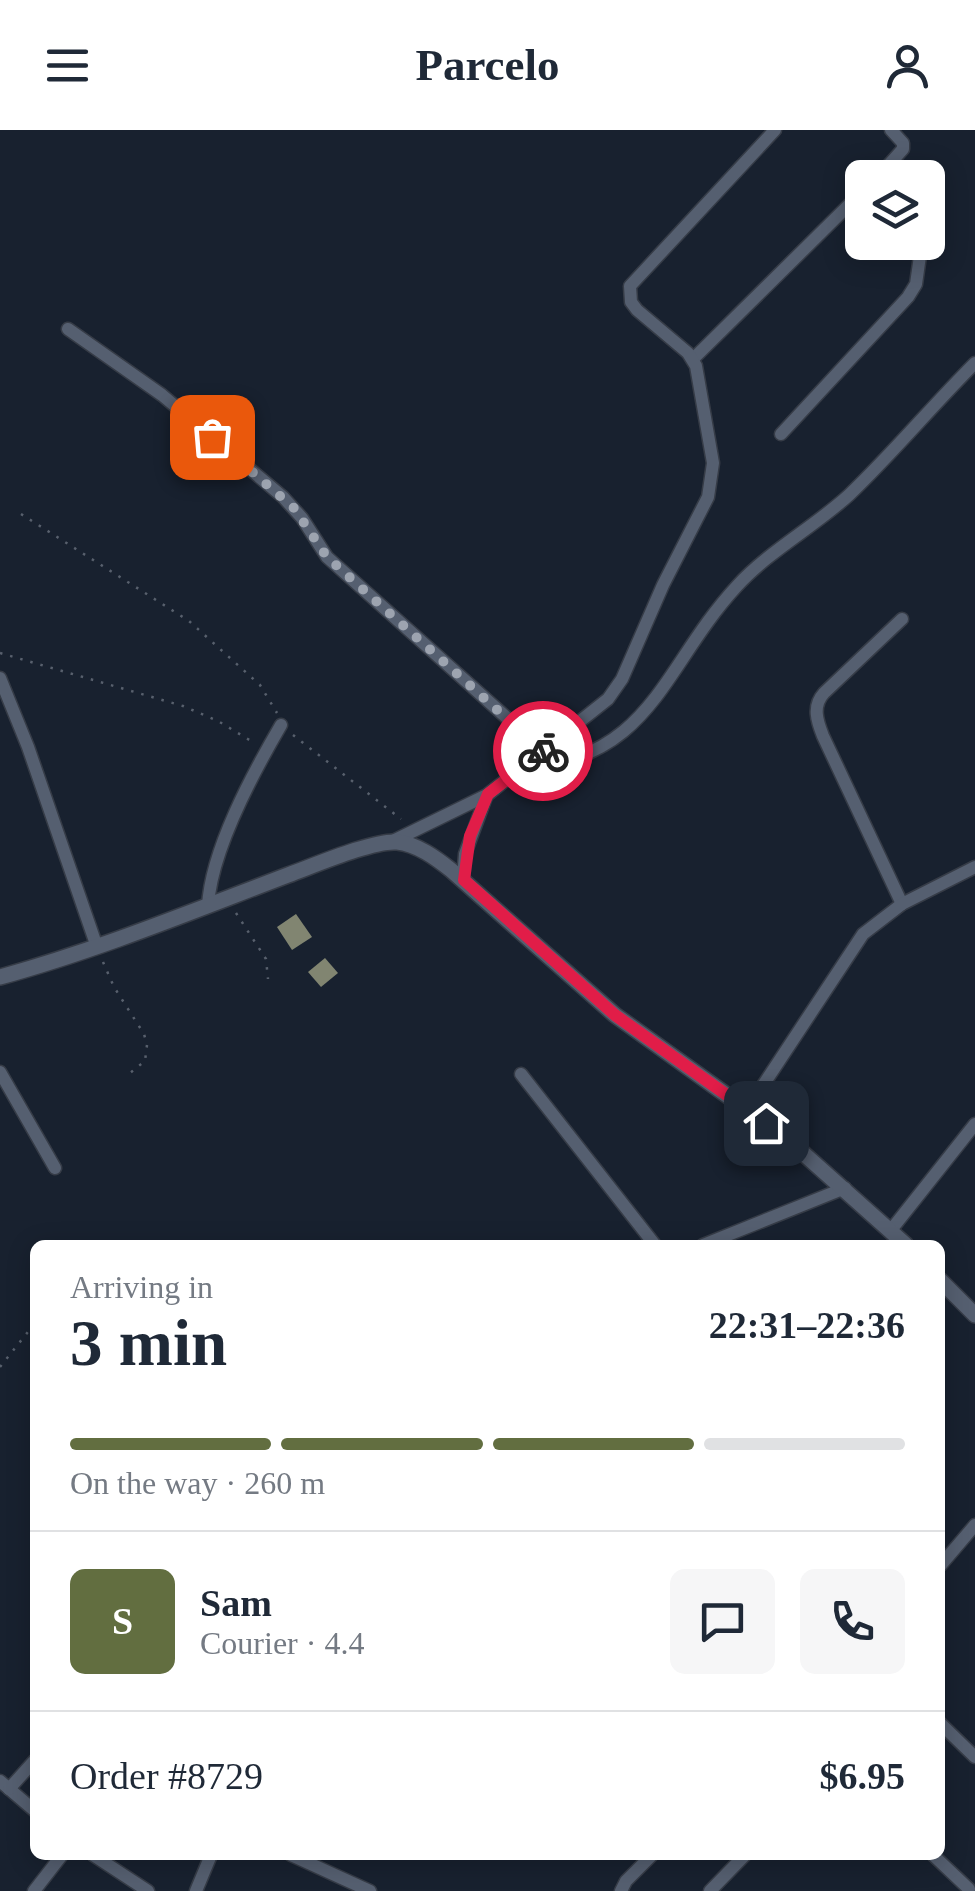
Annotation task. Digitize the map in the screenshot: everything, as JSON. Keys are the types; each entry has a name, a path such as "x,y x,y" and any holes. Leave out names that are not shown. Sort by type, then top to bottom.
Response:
{"street":[{"path":"0,977 97,946 333,858 394,841 488,794 608,699 622,679 663,584 708,496 713,476 711,440 693,359 637,310 631,302 630,286 775,130"},
{"path":"892,130 904,143 893,160"},
{"path":"693,359 845,209"},
{"path":"781,434 908,297 916,284 919,260"},
{"path":"68,329 162,396 283,497 327,557 544,750"},
{"path":"519,769 564,763 586,755 635,722 736,586 848,495 975,363"},
{"path":"902,619 818,699 816,715 902,904"},
{"path":"0,678 28,746 97,946"},
{"path":"208,906 217,864 250,778 281,725"},
{"path":"464,880 470,836 488,794"},
{"path":"394,841 418,848 464,880 615,1015 748,1108 901,1240"},
{"path":"748,1108 863,934 902,904 975,867"},
{"path":"0,1072 55,1168"},
{"path":"521,1074 650,1240"},
{"path":"891,1230 975,1124"},
{"path":"732,1240 845,1188"},
{"path":"945,1285 975,1315"},
{"path":"945,1556 975,1525"},
{"path":"945,1729 975,1757"},
{"path":"30,1764 5,1785 30,1807"},
{"path":"34,1891 58,1860"},
{"path":"101,1860 148,1891"},
{"path":"196,1891 209,1860"},
{"path":"302,1860 370,1891"},
{"path":"621,1891 647,1860"},
{"path":"710,1891 736,1860"},
{"path":"939,1860 971,1888"}],"path":[{"path":"21,514 211,638 260,685 271,699 281,725 414,830"},
{"path":"0,653 183,706 218,721 266,750"},
{"path":"227,899 266,959 268,979"},
{"path":"97,946 114,986 148,1045 145,1061 130,1073"},
{"path":"0,1367 30,1330"}],"building":[{"path":"296,914 312,937 292,950 277,927"},
{"path":"325,958 338,973 321,987 308,972"}],"way so far":[{"path":"212,437 294,508 327,557 543,751"}],"route":[{"path":"543,751 488,794 470,836 464,880 615,1015 766,1123"}]}
